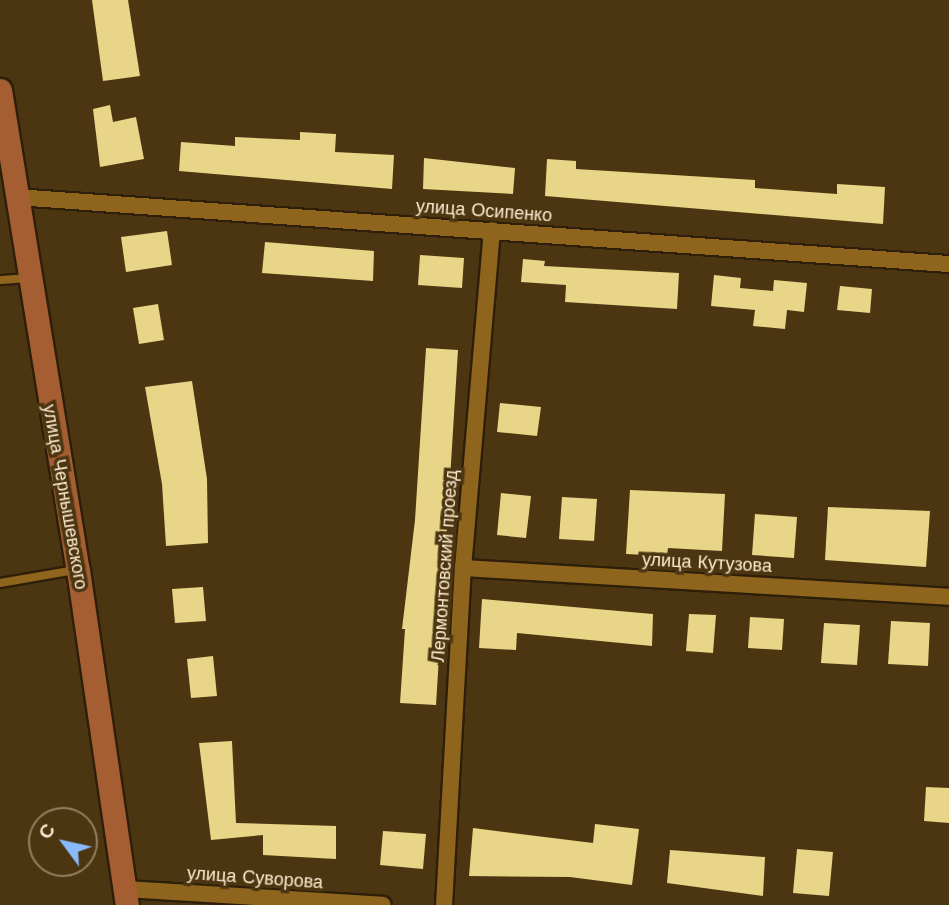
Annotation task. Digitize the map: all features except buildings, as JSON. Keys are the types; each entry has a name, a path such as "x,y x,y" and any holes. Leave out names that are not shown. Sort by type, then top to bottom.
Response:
{"main road":[{"name":"улица Чернышевского","path":"0,90 4,142 16,197 78,570 126,897"}],"street":[{"name":"улица Осипенко","path":"16,197 949,264"},
{"name":"Лермонтовский проезд","path":"444,905 463,568 492,230"},
{"name":"улица Кутузова","path":"463,568 949,597"},
{"name":"улица Суворова","path":"126,897 383,905"}],"lane":[{"path":"0,280 28,278"},
{"path":"0,583 78,570"}]}
